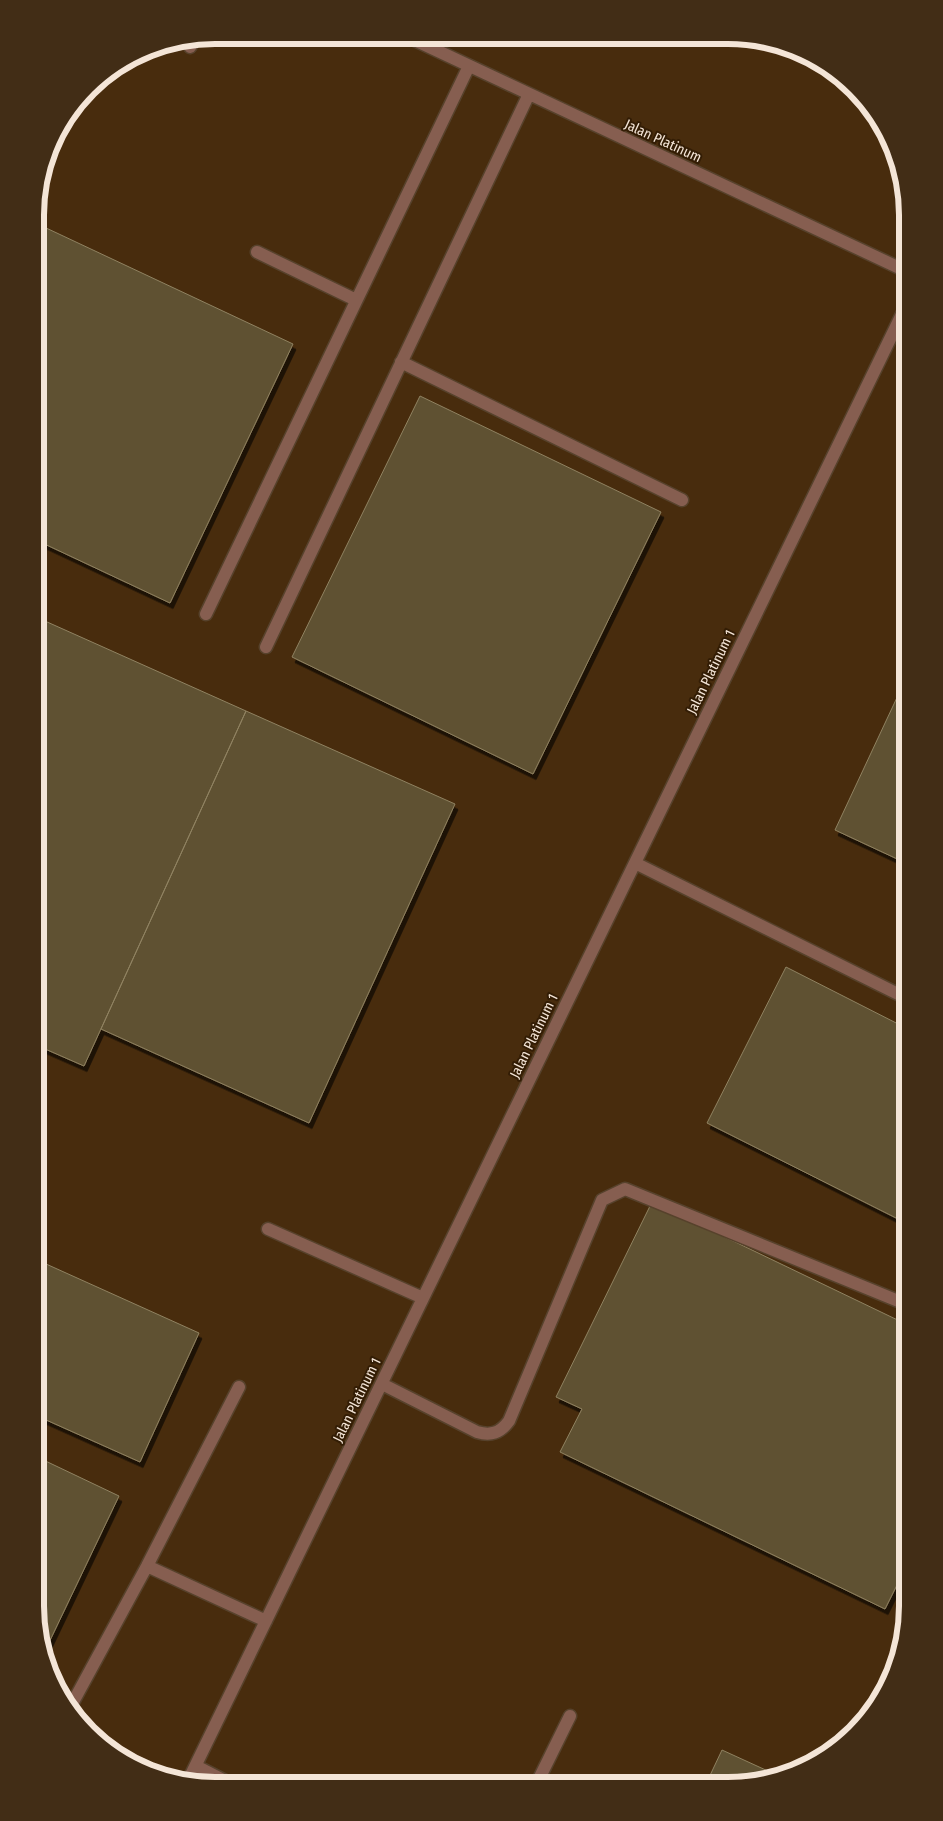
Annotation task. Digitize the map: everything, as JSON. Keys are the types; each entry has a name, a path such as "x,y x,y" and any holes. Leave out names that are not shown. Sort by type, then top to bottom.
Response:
{"street":[{"name":"Jalan Platinum","path":"423,44 899,268"},
{"path":"206,614 469,66"},
{"path":"266,647 529,94"},
{"path":"257,252 356,300"},
{"name":"Jalan Platinum 1","path":"191,1776 899,320"},
{"path":"401,362 682,500"},
{"path":"635,863 899,995"},
{"path":"382,1384 477,1432 486,1435 503,1429 509,1421 602,1200 625,1189 899,1301"},
{"path":"268,1229 423,1298"},
{"path":"73,1701 147,1566 239,1387"},
{"path":"147,1566 266,1621"},
{"path":"540,1777 570,1716"},
{"path":"196,1766 219,1777"}],"shaded area":[{"path":"204,44 739,44 762,47 804,61 841,86 857,102 870,120 882,139 890,160 896,181 899,204 899,1617 896,1640 886,1672 864,1710 841,1735 823,1748 804,1760 783,1768 750,1776 728,1777 193,1776 139,1760 102,1735 86,1719 73,1701 61,1682 53,1661 47,1640 44,1617 45,193 53,160 67,129 86,102 102,86 129,67 149,57 181,47"}],"building":[{"path":"44,227 293,344 170,603 44,544"},
{"path":"420,396 661,512 533,774 292,657"},
{"path":"44,621 246,711 84,1066 44,1048"},
{"path":"899,693 899,860 835,830"},
{"path":"246,711 455,804 309,1123 101,1029"},
{"path":"786,967 899,1024 899,1219 707,1123"},
{"path":"652,1202 899,1321 899,1581 885,1609 560,1452 582,1409 556,1397"},
{"path":"44,1263 199,1333 140,1462 44,1419"},
{"path":"44,1460 119,1496 48,1644 44,1617"},
{"path":"722,1750 770,1772 750,1776 709,1777"}]}
